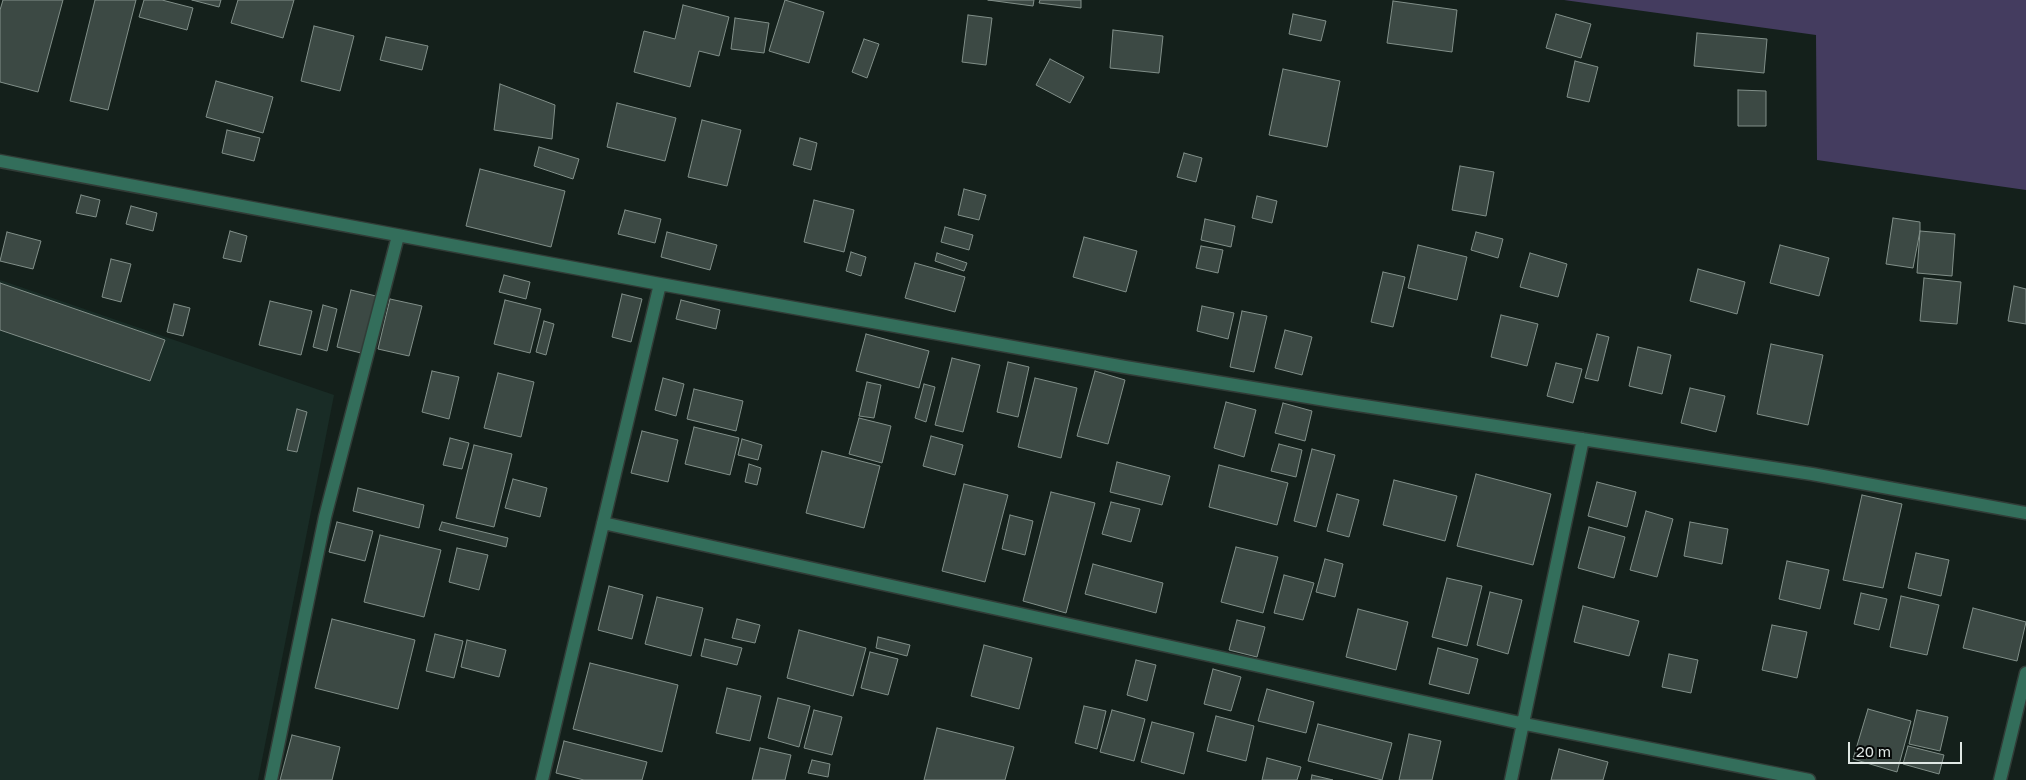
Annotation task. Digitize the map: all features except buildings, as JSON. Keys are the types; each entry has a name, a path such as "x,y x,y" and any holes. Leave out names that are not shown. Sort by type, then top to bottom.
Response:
{"street":[{"path":"0,161 660,284 1115,365 1812,474 2026,513"},
{"path":"271,780 325,517 398,236"},
{"path":"542,780 660,284"},
{"path":"1511,780 1525,724 1583,439"},
{"path":"603,523 1525,724 1809,780"},
{"path":"2000,780 2026,673"}],"shaded area":[{"path":"1564,0 2026,0 2026,190 1817,160 1816,35"},
{"path":"0,280 334,395 258,780 0,780"}]}
